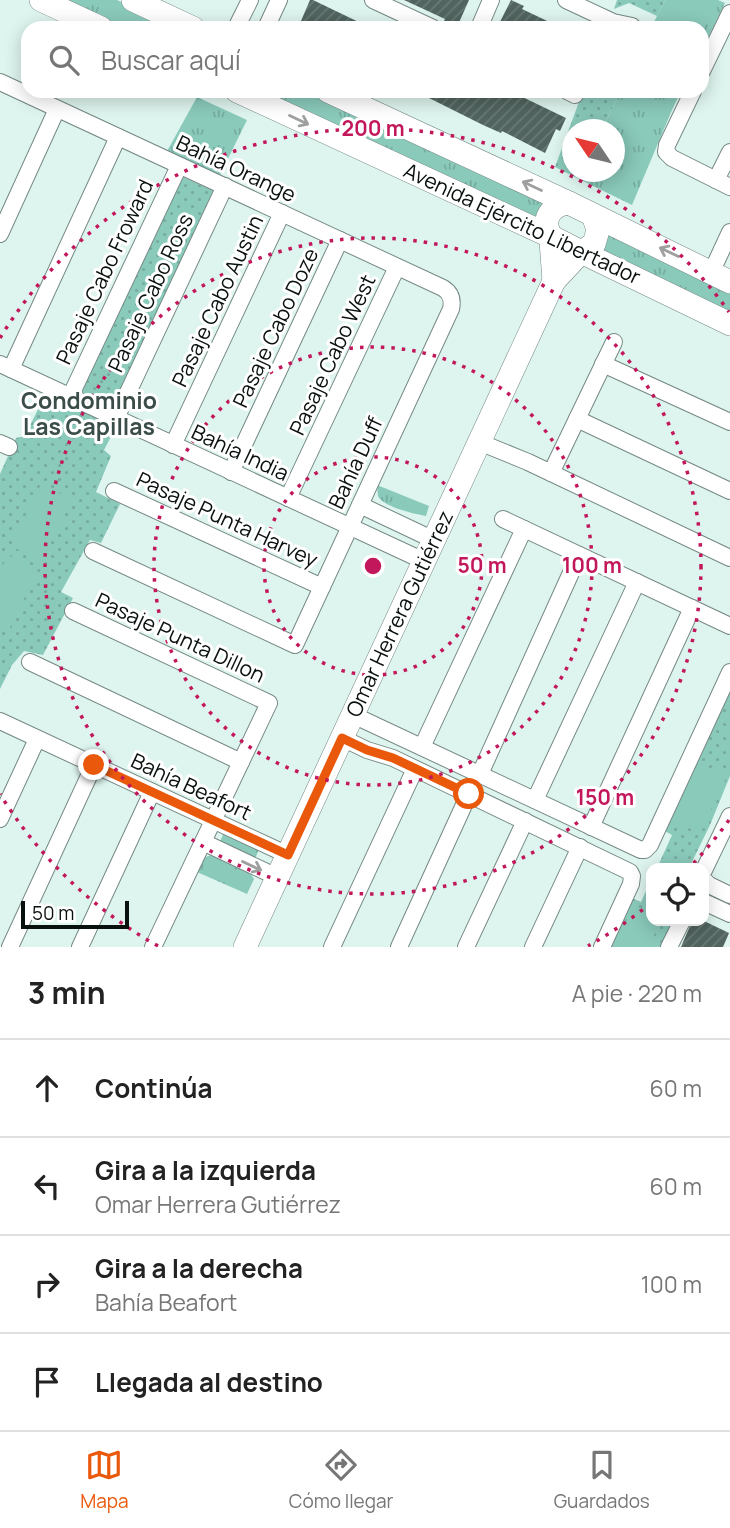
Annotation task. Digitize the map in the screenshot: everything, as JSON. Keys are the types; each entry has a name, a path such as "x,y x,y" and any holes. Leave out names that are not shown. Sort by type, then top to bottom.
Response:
{"main road":[{"path":"41,0 86,21"},
{"path":"132,0 178,21"},
{"name":"Avenida Ejército Libertador","path":"252,98 550,236 730,324"},
{"name":"Avenida Ejército Libertador","path":"343,98 569,203 720,278"},
{"path":"554,281 547,221 549,214 558,205 569,203"},
{"name":"Omar Herrera Gutiérrez","path":"245,947 554,281 581,252 594,244 598,230 593,215"}],"street":[{"path":"240,21 250,0"},
{"path":"269,21 279,0"},
{"path":"373,0 418,21"},
{"path":"482,21 491,0"},
{"path":"572,1 611,21"},
{"path":"709,56 730,13"},
{"name":"Bahía Orange","path":"0,82 21,92"},
{"name":"Bahía Orange","path":"34,98 443,288 452,298"},
{"path":"690,98 667,145 667,152 672,158 723,183 730,152"},
{"path":"0,234 57,109"},
{"path":"5,367 118,137"},
{"name":"Pasaje Cabo Froward","path":"70,397 179,166"},
{"name":"Pasaje Cabo Ross","path":"116,418 225,186"},
{"name":"Pasaje Cabo Austin","path":"173,445 282,213"},
{"path":"720,278 730,232"},
{"name":"Pasaje Cabo Doze","path":"231,472 340,240"},
{"name":"Pasaje Cabo West","path":"288,498 397,267"},
{"name":"Bahía Duff","path":"93,551 295,645 451,309 452,298"},
{"path":"551,473 614,342"},
{"path":"603,364 730,422"},
{"name":"Bahía India","path":"5,367 424,561"},
{"path":"577,419 730,491"},
{"path":"479,442 730,558"},
{"name":"Pasaje Punta Harvey","path":"114,491 322,587"},
{"path":"360,505 434,540"},
{"path":"503,519 730,626"},
{"path":"422,747 524,529"},
{"path":"480,774 579,555"},
{"path":"535,800 637,582"},
{"path":"591,827 692,608"},
{"name":"Pasaje Punta Dillon","path":"73,611 269,703 241,761"},
{"path":"30,662 241,761 153,947"},
{"path":"353,715 641,850 648,848 730,672"},
{"name":"Bahía Beafort","path":"0,721 288,855"},
{"path":"342,738 469,794 626,870 632,876 631,884 602,947"},
{"path":"0,819 37,739"},
{"path":"10,947 94,765"},
{"path":"332,947 415,769"},
{"path":"80,947 152,792"},
{"path":"399,947 469,794"},
{"path":"707,863 730,816"},
{"path":"466,947 525,821"},
{"path":"203,842 277,877"},
{"path":"533,947 580,847"},
{"path":"709,885 730,895"},
{"path":"709,904 730,914"},
{"path":"669,947 680,926"}],"green space":[{"path":"62,0 117,0 160,21 108,21"},
{"path":"617,0 665,0 657,16 629,3 614,9"},
{"path":"665,0 718,0 725,3 709,36 709,21 654,21"},
{"path":"677,0 696,0 711,7 705,21 667,21"},
{"path":"196,98 247,120 219,177 166,153"},
{"path":"275,98 322,98 550,204 544,224"},
{"path":"580,98 618,98 607,119 573,119"},
{"path":"618,98 678,98 672,110 632,205 585,182 625,182 625,119 607,119"},
{"path":"562,148 562,170 555,167"},
{"path":"178,175 218,193 113,412 77,392"},
{"path":"605,228 730,290 730,315 594,249"},
{"path":"46,393 117,425 104,450 111,456 96,492 120,504 101,543 90,540 61,592 73,598 43,655 24,651 12,665 0,689 0,474 16,438 25,436"},
{"path":"41,484 72,499 42,561 11,546"},
{"path":"377,485 429,506 426,516 400,509 381,500"},
{"path":"8,555 38,570 8,632 0,628 0,571"},
{"path":"730,679 730,776 691,863 659,863 672,835 661,829"},
{"path":"698,763 727,776 700,833 671,820"},
{"path":"224,832 259,849 255,859 220,842"},
{"path":"211,855 250,873 254,879 247,894 197,872 203,858"},
{"path":"646,891 646,926 670,926 660,947 608,947 630,897 641,902"},
{"path":"631,911 646,918 646,926 658,926 649,947 614,947"}],"building":[{"path":"310,0 313,0 356,21 301,21"},
{"path":"404,0 469,0 460,21 444,21 445,19"},
{"path":"511,0 524,6 522,9 547,21 500,21"},
{"path":"429,98 525,98 566,118 562,119 560,131 556,129 545,153 502,131 501,133"},
{"path":"709,923 729,933 723,947 681,947 690,926 709,926"}],"district":[{"name":"Condominio Las Capillas","path":"89,414"}],"route":[{"path":"94,765 288,855 342,738 393,758 469,794"}]}
